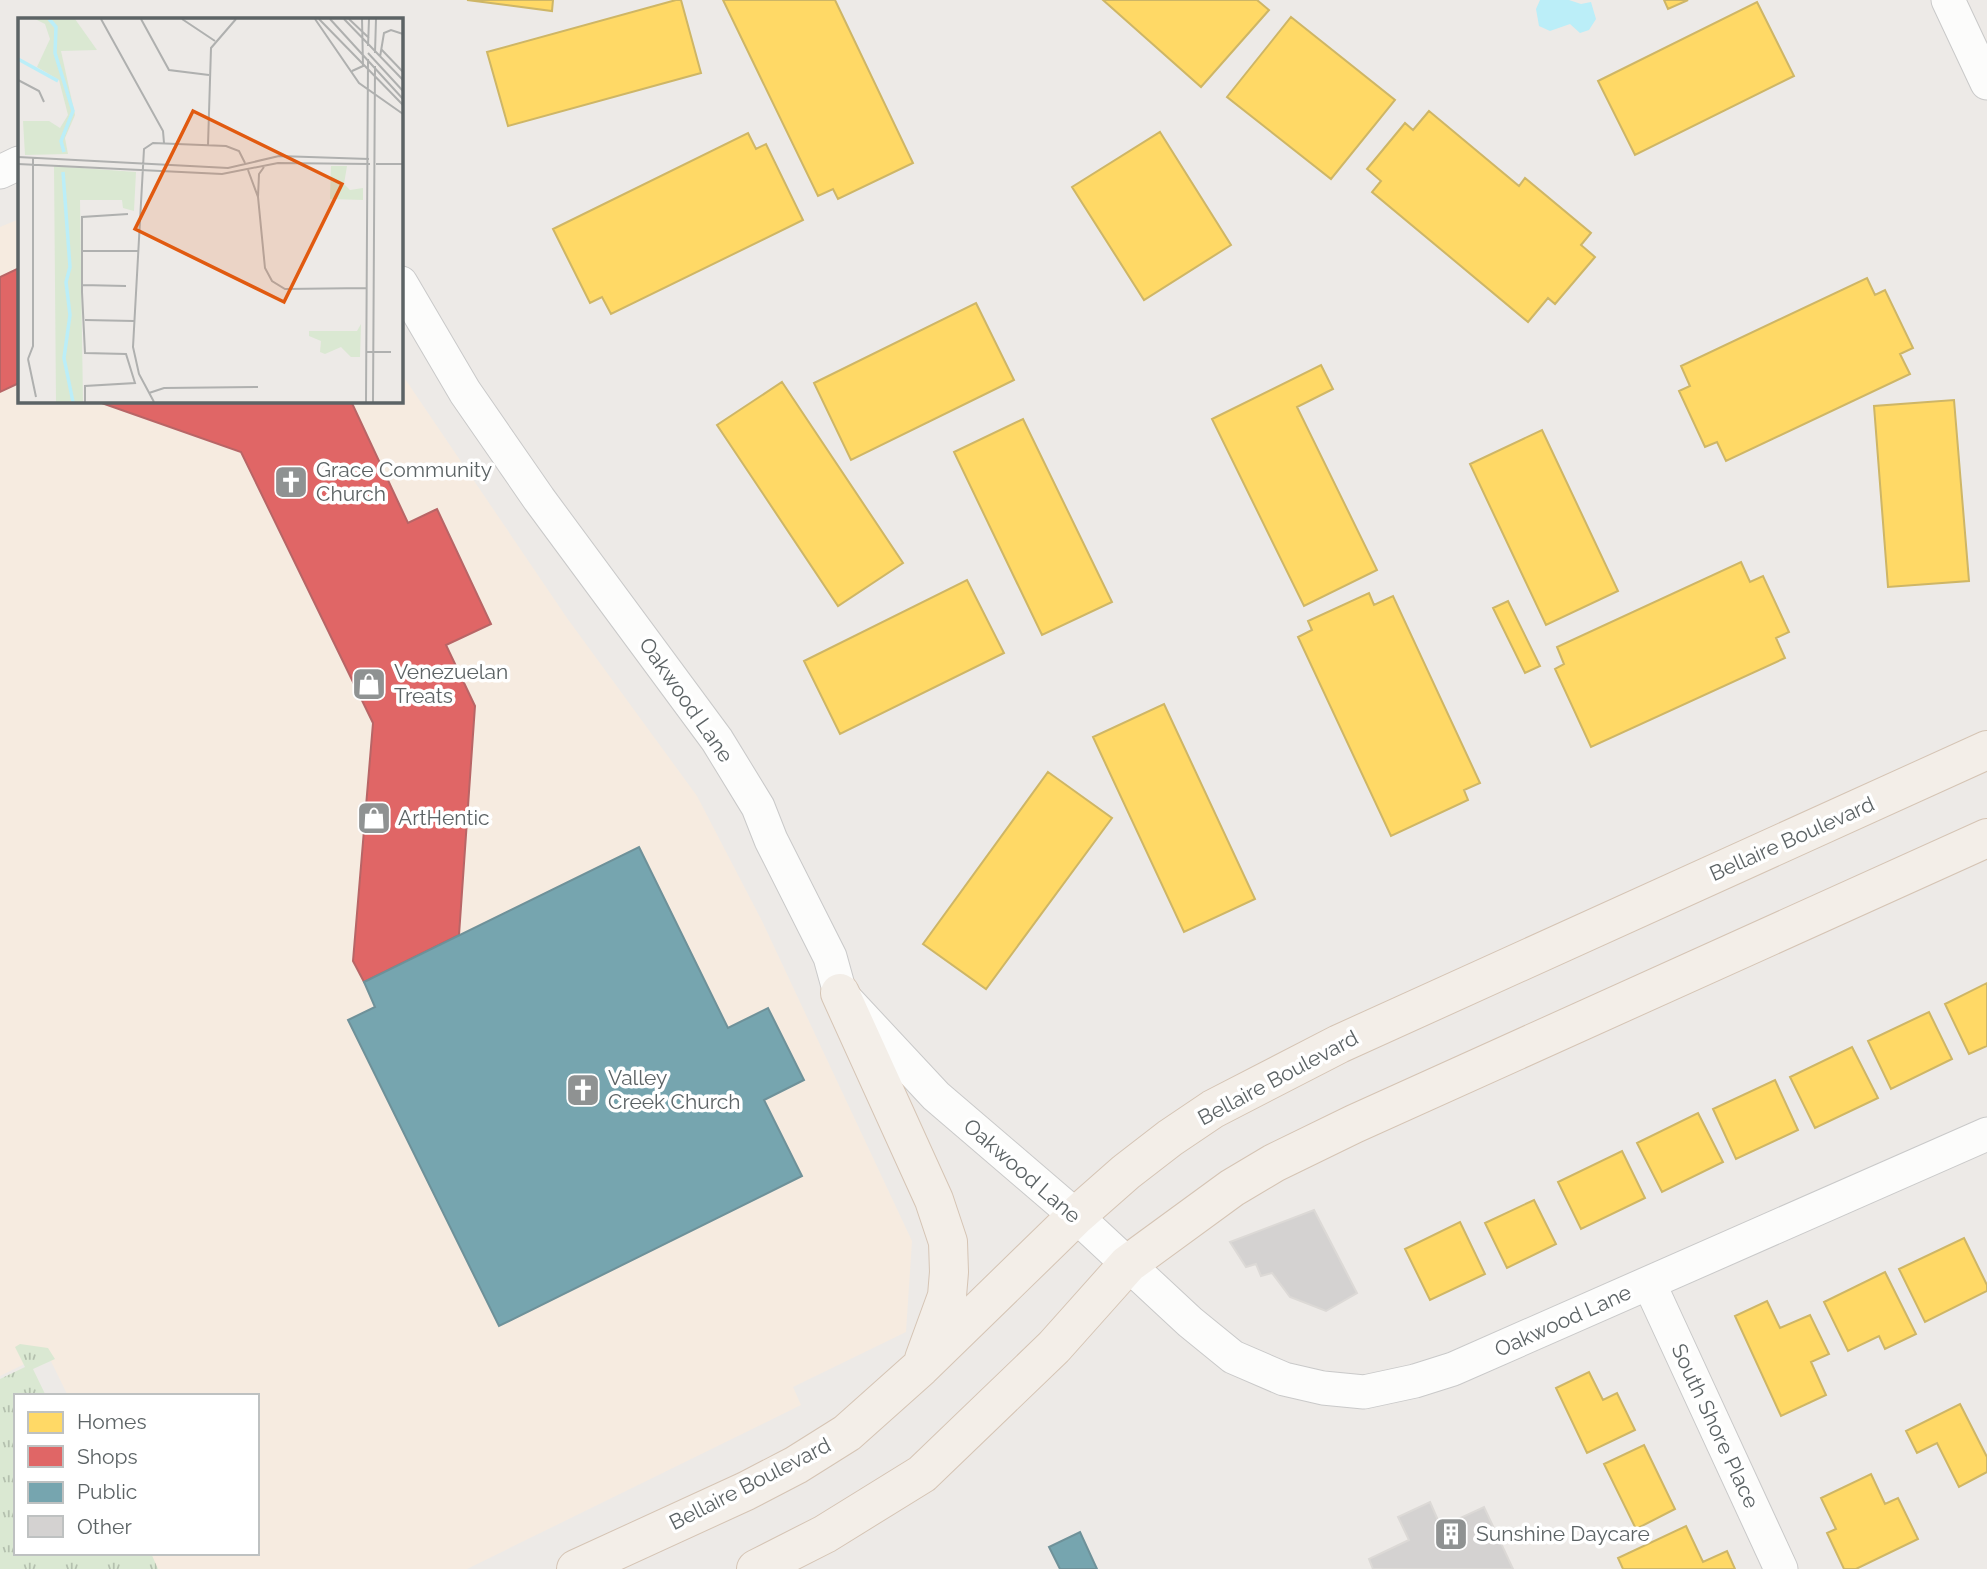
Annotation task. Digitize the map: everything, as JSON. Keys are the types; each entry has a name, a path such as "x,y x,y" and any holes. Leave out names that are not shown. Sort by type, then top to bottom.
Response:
{"main road":[{"name":"Bellaire Boulevard","path":"580,1568 746,1491 796,1465 848,1433 921,1367 1076,1216 1126,1172 1213,1109 1339,1044 1987,750"},
{"path":"756,1569 825,1534 922,1474 1054,1347 1128,1264 1232,1188 1274,1163 1987,838"},
{"path":"840,993 934,1200 948,1242 947,1296 921,1367"}],"street":[{"path":"1948,0 1987,83"},
{"path":"0,172 18,163"},
{"name":"Oakwood Lane","path":"402,285 465,392 539,499 724,751 758,807 771,840 830,957 840,993 936,1096 1076,1216 1190,1322 1233,1357 1284,1379 1323,1388 1364,1392 1415,1381 1453,1369 1987,1134"},
{"name":"South Shore Place","path":"1649,1283 1781,1569"}],"shaded area":[{"path":"18,219 18,402 402,402 402,374 567,618 697,796 762,921 912,1241 906,1332 793,1387 801,1405 467,1569 153,1569 147,1555 259,1555 259,1394 67,1394 47,1353 0,1376 0,227"}],"green space":[{"path":"20,1344 48,1348 55,1359 33,1369 45,1394 14,1394 14,1555 152,1555 158,1569 0,1569 0,1379 25,1367 15,1347"}],"water":[{"path":"1540,0 1569,0 1581,4 1591,2 1596,19 1589,30 1580,33 1570,24 1550,31 1539,26 1536,9"}],"building: Homes":[{"path":"467,0 553,0 552,11"},
{"path":"681,0 701,73 508,126 487,52"},
{"path":"723,0 835,0 913,163 838,199 833,189 818,196"},
{"path":"1103,0 1257,0 1269,10 1201,87"},
{"path":"1664,0 1688,0 1668,9"},
{"path":"1757,2 1794,76 1635,155 1598,81"},
{"path":"1291,17 1395,100 1331,179 1227,97"},
{"path":"1429,111 1519,186 1525,178 1591,233 1581,245 1595,257 1555,304 1548,298 1528,322 1372,192 1381,181 1367,169 1405,123 1413,130"},
{"path":"1160,132 1231,245 1144,300 1072,187"},
{"path":"748,133 756,149 766,144 803,220 611,314 602,297 590,303 553,229"},
{"path":"1867,278 1875,295 1885,290 1913,348 1900,354 1910,374 1726,461 1717,442 1705,447 1679,391 1690,386 1681,366"},
{"path":"976,303 1014,380 851,460 814,383"},
{"path":"1321,365 1333,389 1297,407 1377,570 1304,606 1212,419"},
{"path":"782,382 903,563 838,606 717,425"},
{"path":"1954,400 1969,581 1888,587 1874,406"},
{"path":"1023,419 1112,602 1042,635 954,452"},
{"path":"1542,430 1618,591 1546,625 1470,464"},
{"path":"1741,562 1750,582 1763,576 1789,632 1776,638 1785,658 1591,747 1555,669 1564,664 1557,647"},
{"path":"967,580 1004,653 840,734 804,661"},
{"path":"1369,593 1374,605 1393,596 1480,783 1464,790 1468,800 1391,836 1298,637 1312,630 1308,621"},
{"path":"1508,601 1540,666 1525,673 1493,608"},
{"path":"1164,704 1255,899 1184,932 1093,737"},
{"path":"1048,772 1112,818 986,989 923,944"},
{"path":"1987,983 1987,1046 1969,1054 1945,1004"},
{"path":"1929,1012 1952,1059 1891,1089 1868,1041"},
{"path":"1852,1047 1878,1098 1815,1128 1790,1077"},
{"path":"1775,1080 1798,1130 1736,1159 1713,1109"},
{"path":"1698,1113 1723,1162 1662,1192 1637,1143"},
{"path":"1622,1151 1645,1198 1581,1229 1558,1182"},
{"path":"1534,1200 1556,1244 1507,1268 1485,1223"},
{"path":"1460,1222 1485,1274 1430,1300 1405,1249"},
{"path":"1964,1238 1987,1285 1987,1291 1925,1322 1899,1269"},
{"path":"1885,1272 1916,1334 1885,1349 1879,1336 1848,1351 1824,1302"},
{"path":"1767,1301 1780,1328 1810,1315 1829,1354 1811,1362 1826,1395 1781,1416 1735,1316"},
{"path":"1589,1372 1603,1400 1617,1393 1635,1430 1587,1453 1556,1388"},
{"path":"1960,1404 1987,1457 1987,1472 1959,1487 1937,1443 1917,1453 1906,1431"},
{"path":"1644,1445 1675,1509 1636,1529 1604,1464"},
{"path":"1871,1474 1885,1504 1898,1498 1918,1539 1856,1569 1844,1569 1827,1533 1836,1529 1821,1498"},
{"path":"1686,1526 1703,1562 1727,1551 1735,1569 1623,1569 1618,1558"}],"building: Shops":[{"path":"18,268 18,383 0,392 0,277"},
{"path":"99,402 351,402 408,523 437,509 491,624 446,645 475,706 459,935 364,982 353,961 373,723 241,452"}],"building: Public":[{"name":"Valley Creek Church","path":"639,847 728,1028 768,1008 804,1080 764,1100 802,1176 499,1326 348,1020 375,1007 364,982"},
{"path":"1080,1532 1097,1569 1060,1569 1049,1547"}],"building: Other":[{"path":"1314,1210 1357,1293 1326,1311 1290,1297 1272,1273 1261,1276 1256,1264 1246,1267 1230,1242"},
{"name":"Sunshine Daycare","path":"1430,1502 1441,1527 1484,1507 1513,1569 1373,1569 1369,1559 1409,1540 1398,1517"}],"place":[{"name":"Grace Community Church","path":"291,482"},
{"name":"Venezuelan Treats","path":"369,684"},
{"name":"ArtHentic","path":"374,818"},
{"name":"Valley Creek Church","path":"583,1090"},
{"name":"Sunshine Daycare","path":"1451,1534"}]}
